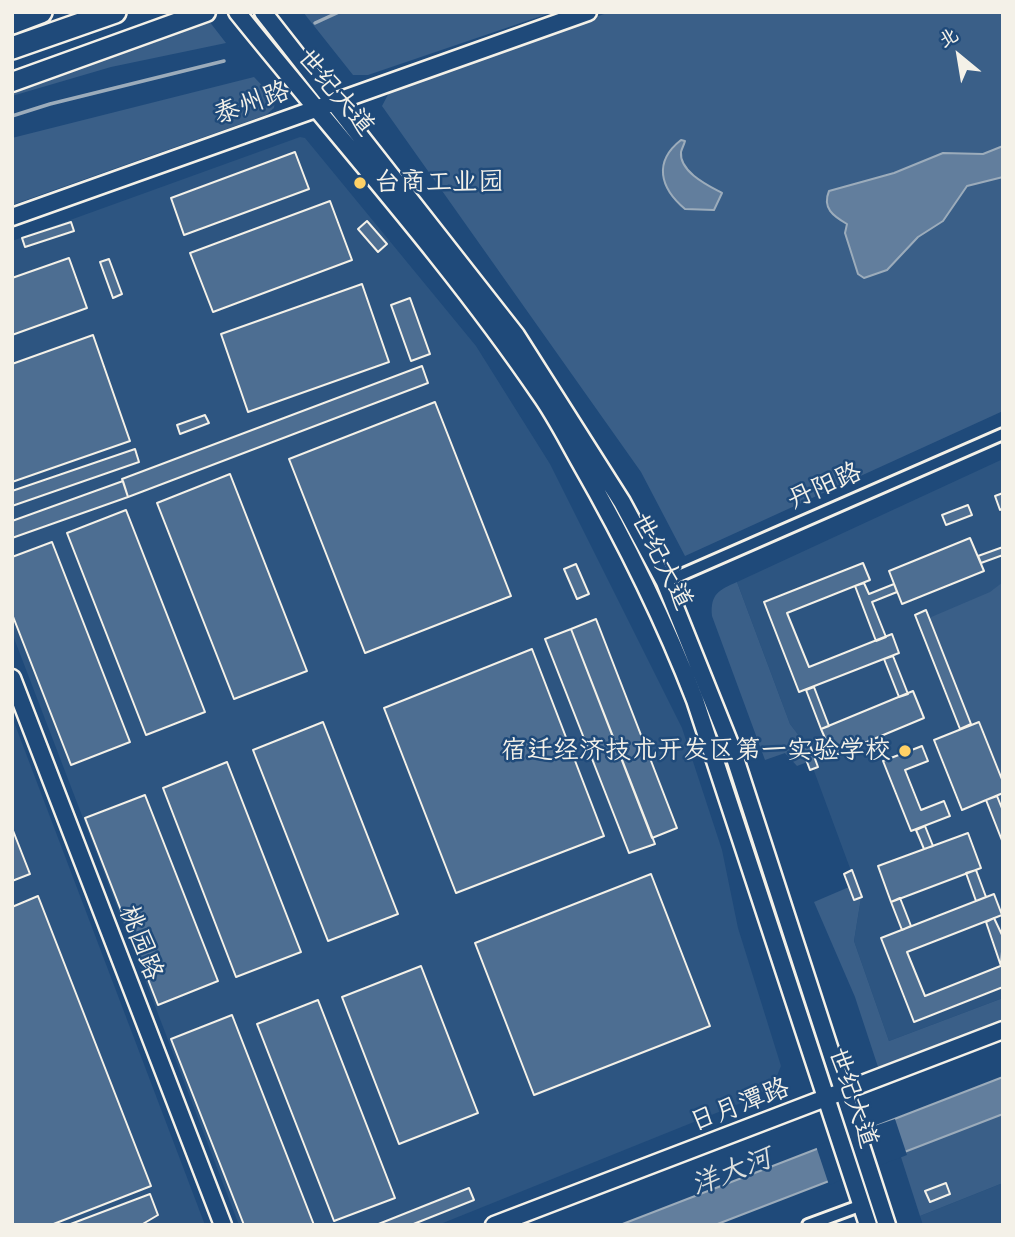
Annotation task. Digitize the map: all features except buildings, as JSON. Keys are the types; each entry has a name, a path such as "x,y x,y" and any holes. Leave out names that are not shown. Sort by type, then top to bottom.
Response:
{"highway":[{"path":"12,23 41,12"},
{"path":"12,48 115,12"}],"main road":[{"path":"12,82 206,12"}],"street":[{"name":"世纪大道","path":"237,12 398,206 541,395 608,512 663,618 695,700 868,1225"},
{"name":"世纪大道","path":"263,12 516,335 622,502 665,582 732,749 887,1225"},
{"name":"泰州路","path":"12,218 588,12"},
{"name":"丹阳路","path":"665,582 1003,434"},
{"name":"桃园路","path":"12,678 223,1225"},
{"name":"日月潭路","path":"494,1225 845,1093 1003,1030"},
{"path":"808,1225 862,1205"}],"shaded area":[{"path":"174,12 202,12 226,43 111,67 12,96 12,70"},
{"path":"303,12 553,12 368,75 353,75"},
{"path":"610,12 1003,12 1003,411 685,556 641,472 382,106 392,87"},
{"path":"254,77 275,99 274,108 266,115 12,205 12,138"},
{"path":"300,137 305,138 476,346 550,464 682,728 722,850 738,928 781,1066 774,1083 756,1097 438,1225 239,1225 12,633 12,241"},
{"path":"681,140 685,141 681,152 685,166 696,177 722,193 714,210 685,209 665,184 663,166 666,157"},
{"path":"1003,146 1003,177 967,186 943,221 918,237 887,270 864,278 858,274 845,233 847,224 833,215 828,207 829,191 894,173 943,153 983,154"},
{"name":"宿迁经济技术开发区第一实验学校","path":"1003,459 1003,998 889,1041 854,941 861,898 803,741 790,724 737,582"},
{"path":"737,582 790,724 803,741 810,761 797,766 785,753 765,760 712,616 714,598"},
{"path":"1003,582 1003,811 929,618 990,592"},
{"path":"12,721 14,722 205,1225 12,1225"},
{"path":"856,884 861,898 854,941 889,1041 1003,998 1003,1022 878,1067 855,997 814,902"},
{"path":"1003,1077 1003,1114 715,1225 620,1225"},
{"path":"1003,1114 1003,1183 920,1216 900,1154"},
{"path":"1003,1183 1003,1225 923,1225 920,1216"}],"pier":[{"path":"895,1119 907,1155 829,1185 816,1146"}],"waterway":[{"path":"315,23 339,12"},
{"path":"12,116 224,61"}],"place":[{"name":"台商工业园","path":"360,183"},
{"name":"宿迁经济技术开发区第一实验学校","path":"905,751"}],"water label":[{"name":"洋大河","path":"732,1173"}]}
